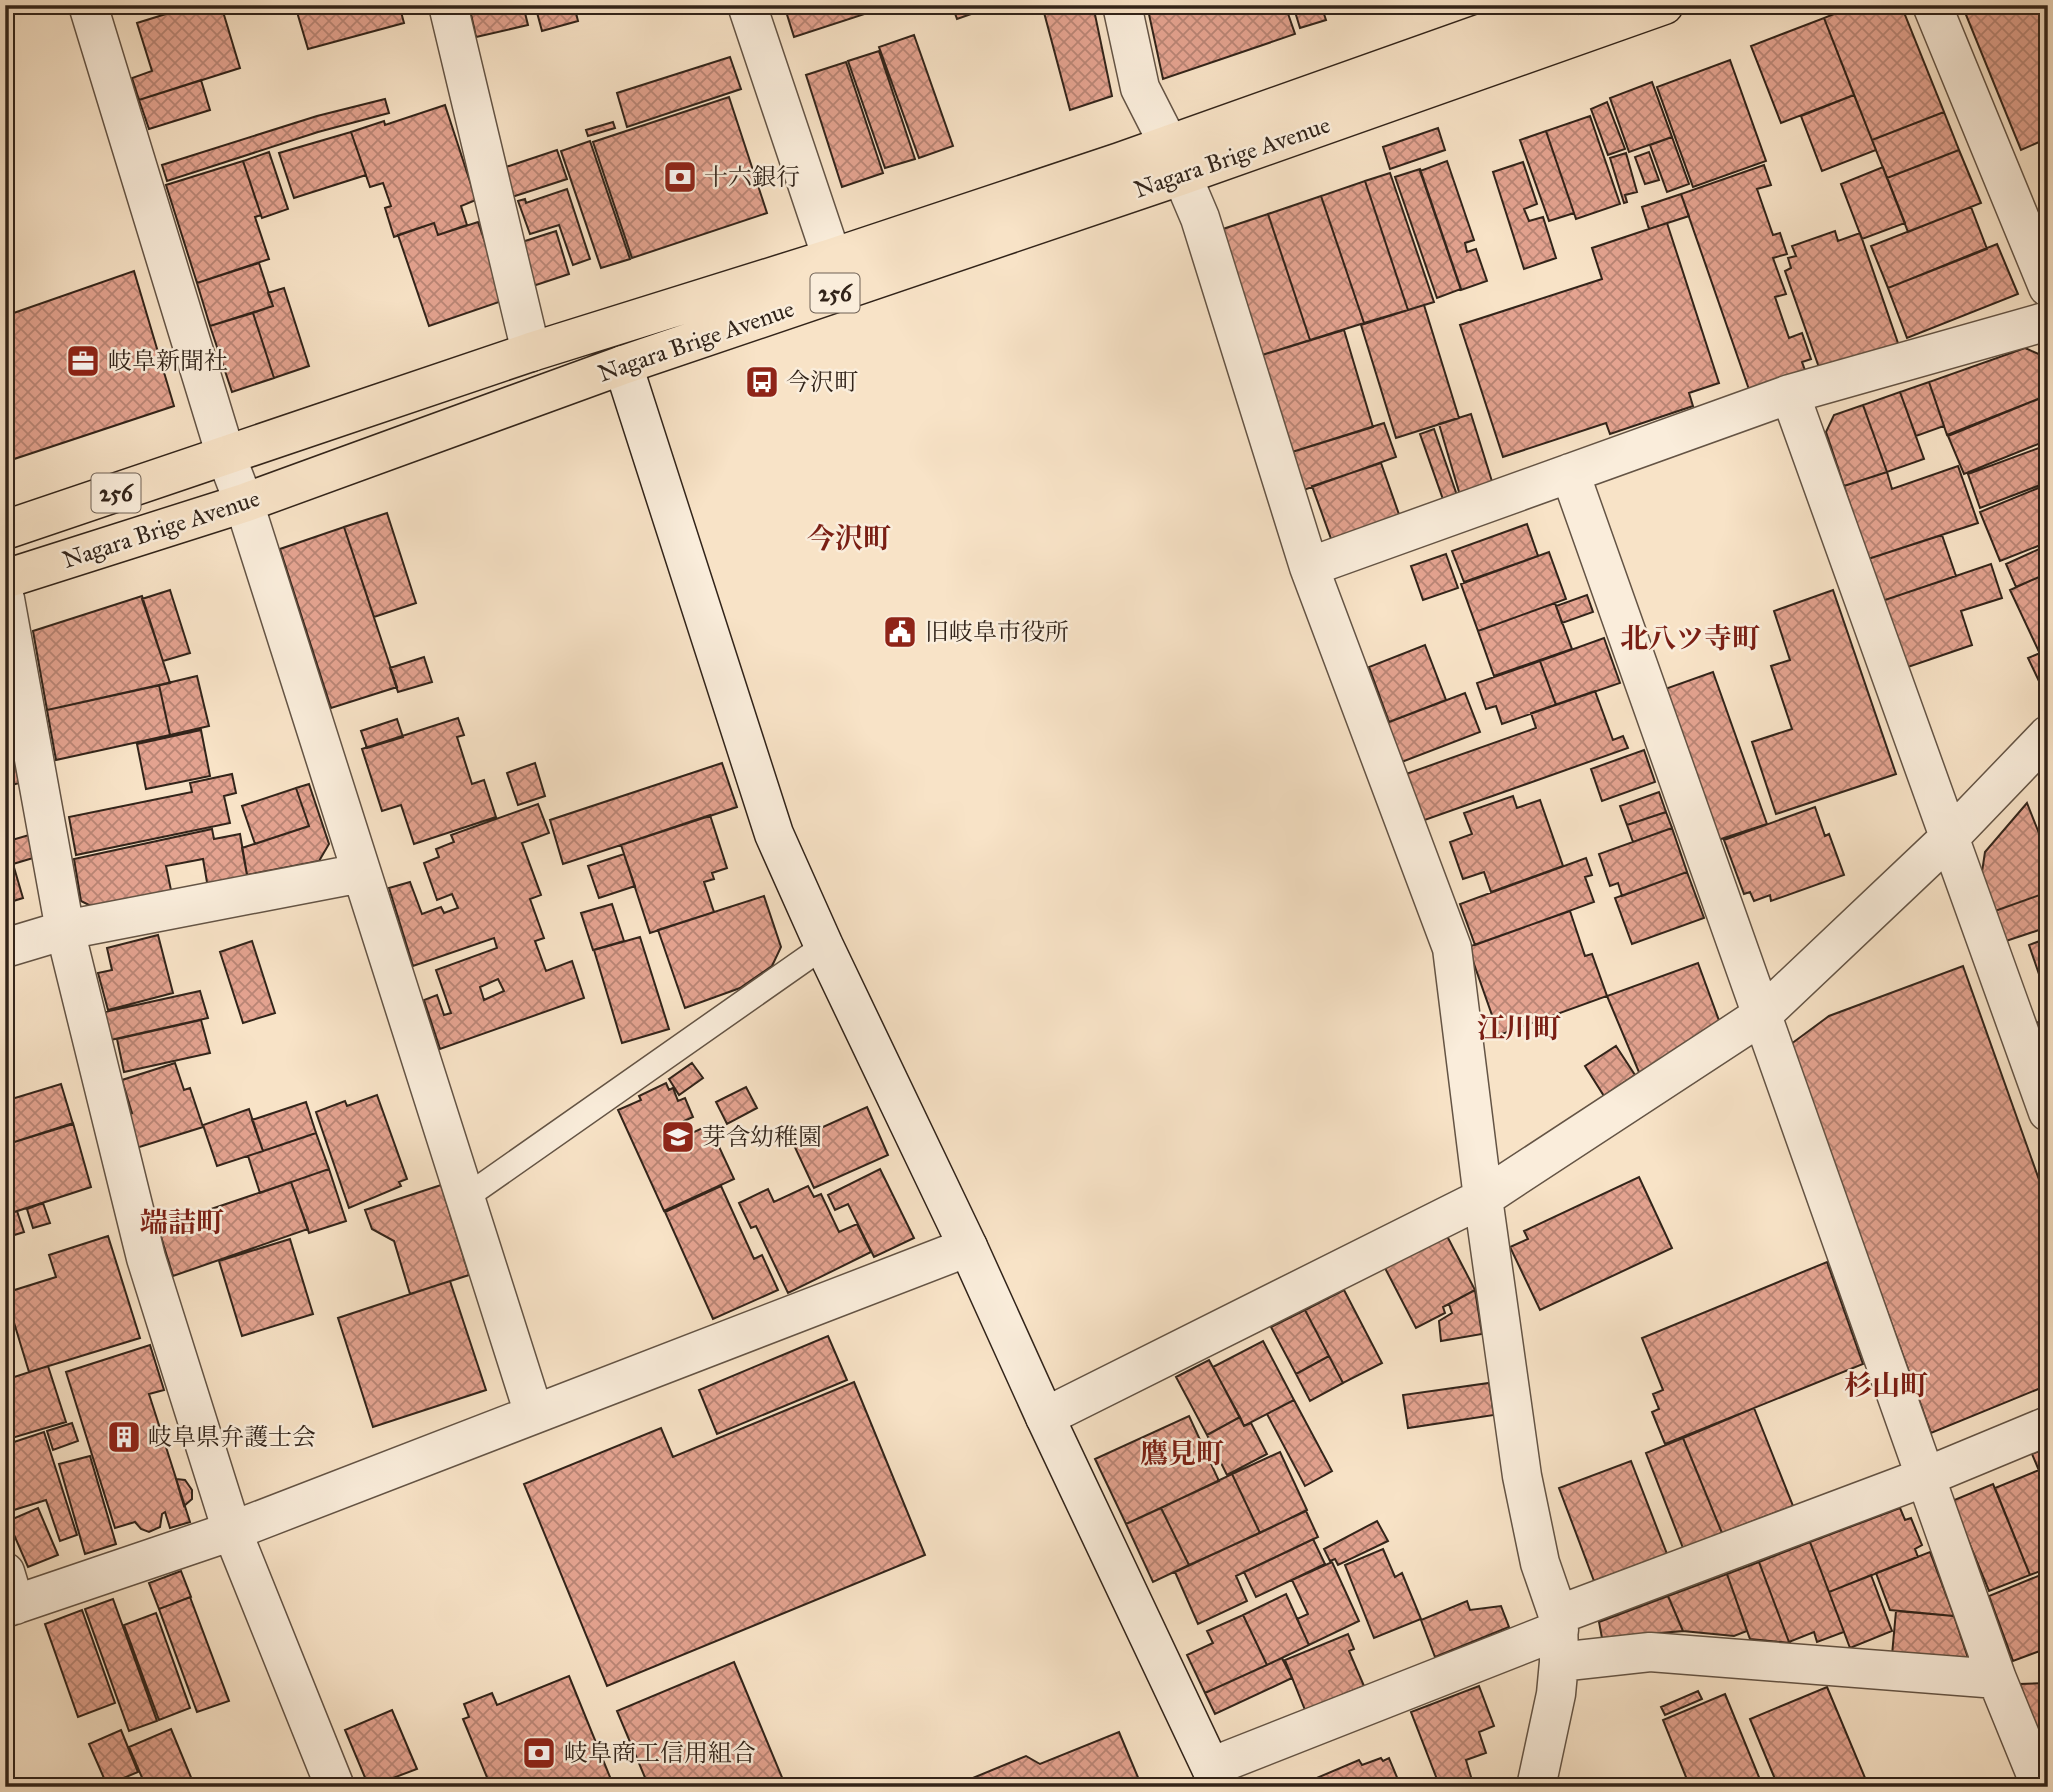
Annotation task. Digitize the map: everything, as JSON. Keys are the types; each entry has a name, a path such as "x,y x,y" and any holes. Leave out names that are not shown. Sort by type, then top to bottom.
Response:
{"highway":[{"name":"Nagara Brige Avenue","path":"5,579 244,503 623,365 1176,160 1562,5"},
{"name":"Nagara Brige Avenue","path":"5,530 531,352 832,258 1176,160 1664,5"}],"street":[{"path":"88,5 226,456 244,503 534,1414"},
{"path":"448,5 531,352"},
{"path":"747,5 832,258"},
{"path":"1122,5 1140,89 1176,160 1200,218 1309,568 1452,948 1482,1198 1522,1476 1559,1636 1556,1694 1536,1787"},
{"path":"1932,5 2048,287"},
{"path":"1309,568 1790,394 2048,321"},
{"path":"623,365 774,834 824,946 1216,1777 1559,1636 2048,1426"},
{"path":"1790,394 2048,1112"},
{"path":"1570,473 1997,1679 2041,1787"},
{"path":"5,599 65,930 146,1258 232,1531 335,1787"},
{"path":"1045,1417 1482,1198 1762,1015 1950,838 2048,735"},
{"path":"5,948 65,930 361,873"},
{"path":"9,1595 232,1531 968,1247"},
{"path":"1559,1636 1650,1652 1997,1679"}],"lane":[{"path":"466,1197 824,946"}],"building":[{"path":"195,5 221,5 240,68 139,100 132,78 152,71 137,23"},
{"path":"324,5 379,5 381,14 400,8 404,23 308,49 297,12"},
{"path":"469,5 523,5 528,25 476,37"},
{"path":"535,5 574,5 578,21 542,31"},
{"path":"784,5 878,5 880,9 794,37"},
{"path":"952,5 997,5 957,19"},
{"path":"1042,5 1093,5 1112,96 1070,110"},
{"path":"1147,5 1285,5 1295,34 1163,79"},
{"path":"1293,5 1321,5 1326,20 1300,28"},
{"path":"1326,5 1340,5 1341,8 1328,12"},
{"path":"1856,5 1901,5 1944,112 1872,140 1824,18"},
{"path":"1962,5 2048,5 2048,138 2021,150"},
{"path":"1824,18 1854,95 1781,123 1751,46"},
{"path":"914,35 953,146 919,158 879,47"},
{"path":"879,51 915,159 885,168 848,61"},
{"path":"730,57 741,89 627,127 617,93"},
{"path":"1730,60 1766,161 1693,187 1657,87"},
{"path":"846,62 883,173 842,187 806,75"},
{"path":"201,80 210,110 149,129 139,100"},
{"path":"1652,82 1672,137 1629,152 1610,98"},
{"path":"1854,95 1876,150 1822,171 1801,116"},
{"name":"十六銀行","path":"729,97 767,213 632,258 593,142"},
{"path":"385,99 389,113 318,132 167,181 162,165 317,116"},
{"path":"1607,102 1625,149 1608,155 1591,109"},
{"path":"445,105 476,200 461,206 467,225 438,235 434,223 394,237 385,208 391,206 383,183 370,187 351,132 384,121 385,125"},
{"path":"1944,112 1959,150 1887,178 1872,140"},
{"path":"1590,116 1620,204 1576,219 1546,131"},
{"path":"613,122 615,128 588,136 586,130"},
{"path":"1438,128 1445,150 1390,169 1383,147"},
{"path":"1546,131 1574,213 1549,221 1520,140"},
{"path":"351,132 366,175 294,198 279,153"},
{"path":"1672,137 1689,184 1667,192 1650,145"},
{"path":"590,141 630,259 601,268 561,151"},
{"path":"557,150 567,179 512,197 503,168"},
{"path":"1959,150 1981,203 1908,232 1887,178"},
{"path":"269,152 288,209 262,218 243,161"},
{"path":"1649,152 1659,180 1645,184 1635,157"},
{"path":"1626,153 1637,192 1625,195 1627,202 1624,203 1610,158"},
{"path":"243,161 261,215 255,217 269,259 197,283 166,185"},
{"path":"1447,161 1474,240 1465,243 1467,252 1476,249 1487,281 1461,290 1420,171"},
{"path":"1523,162 1537,204 1524,209 1529,221 1543,217 1556,258 1524,269 1493,172"},
{"path":"1764,165 1771,185 1757,189 1773,235 1780,233 1787,254 1773,258 1786,294 1775,297 1789,338 1802,333 1811,359 1802,362 1809,381 1753,401 1681,194"},
{"path":"1883,167 1905,223 1862,239 1841,184"},
{"path":"1420,169 1461,289 1437,298 1395,177"},
{"path":"1390,173 1434,302 1408,310 1365,181"},
{"path":"1365,181 1408,310 1364,323 1321,196"},
{"path":"567,189 590,259 573,265 559,225 530,234 518,201 525,199 526,203"},
{"path":"1681,194 1689,216 1649,229 1642,207"},
{"path":"1321,196 1364,323 1310,340 1268,214"},
{"path":"1971,207 1987,249 1888,288 1871,246"},
{"path":"1268,214 1310,340 1259,356 1220,230"},
{"path":"478,222 505,300 429,326 398,235 434,223 438,235"},
{"path":"1667,223 1719,383 1689,393 1693,406 1610,434 1606,423 1503,457 1460,325 1602,279 1592,248"},
{"path":"556,231 569,274 533,286 522,242"},
{"path":"1835,231 1838,241 1860,233 1900,349 1822,376 1785,271 1791,268 1788,258 1796,256 1792,246"},
{"path":"1997,244 2018,294 1907,338 1888,288"},
{"path":"259,263 273,306 210,326 197,283"},
{"name":"岐阜新聞社","path":"134,271 174,406 5,462 5,316"},
{"path":"284,288 309,366 274,378 253,313 273,306 268,293"},
{"path":"1424,305 1459,418 1396,438 1361,325"},
{"path":"253,313 274,378 232,392 210,326"},
{"path":"1344,330 1373,427 1289,453 1259,356"},
{"path":"2025,348 2043,356 2048,367 2048,395 1947,435 1929,382"},
{"path":"1929,382 1944,426 1916,436 1900,392"},
{"path":"1900,392 1924,459 1887,472 1863,405"},
{"path":"2048,395 2048,440 1964,474 1948,436"},
{"path":"1863,405 1887,472 1844,486 1826,432 1834,415"},
{"path":"1471,414 1495,491 1462,502 1439,424"},
{"path":"1384,423 1396,457 1301,491 1289,453"},
{"path":"1434,429 1459,501 1445,505 1420,434"},
{"path":"2047,445 2048,482 1980,508 1968,474"},
{"path":"1381,463 1402,523 1334,547 1312,486"},
{"path":"1958,466 1978,523 1868,559 1844,486 1887,472 1892,489"},
{"path":"2048,484 2048,542 2000,561 1980,512"},
{"path":"387,513 416,603 374,617 344,527"},
{"path":"1527,524 1538,556 1464,582 1452,551"},
{"path":"344,527 397,687 331,708 280,549"},
{"path":"1942,535 1956,576 1882,601 1868,559"},
{"path":"2048,545 2048,573 2016,587 2006,564"},
{"path":"1549,552 1566,599 1478,631 1461,584"},
{"path":"1446,554 1458,588 1423,600 1411,566"},
{"path":"1991,564 2002,598 1961,611 1972,645 1905,668 1882,601"},
{"path":"2048,573 2048,671 2010,590"},
{"path":"170,590 190,653 163,661 142,599"},
{"path":"1833,590 1896,774 1776,814 1752,742 1792,729 1771,666 1790,660 1774,611"},
{"path":"1587,595 1593,612 1562,623 1556,606"},
{"path":"142,596 170,683 47,710 33,631"},
{"path":"1555,603 1572,649 1494,676 1478,631"},
{"path":"1604,638 1620,683 1556,705 1540,661"},
{"path":"1425,645 1446,700 1389,722 1369,667"},
{"path":"2040,653 2048,671 2047,698 2028,658"},
{"path":"424,657 432,682 398,692 390,668"},
{"path":"1540,661 1556,705 1502,724 1496,706 1486,709 1477,683"},
{"path":"1713,672 1767,824 1718,840 1665,689"},
{"path":"197,676 209,726 170,735 159,685"},
{"path":"159,685 170,735 56,760 47,710"},
{"path":"1595,691 1613,740 1623,736 1628,748 1419,822 1403,775 1536,728 1531,713"},
{"path":"1465,693 1480,732 1399,763 1384,724"},
{"path":"5,702 19,783 5,787"},
{"path":"458,718 464,735 457,737 472,784 484,780 496,817 414,844 401,805 382,811 362,749"},
{"path":"397,719 403,737 367,748 361,731"},
{"path":"201,730 210,776 146,789 137,744"},
{"path":"1644,750 1655,782 1602,801 1591,769"},
{"path":"535,763 545,796 518,805 507,773"},
{"path":"722,763 737,807 563,864 550,820"},
{"path":"232,774 236,793 224,796 230,823 76,855 69,817 192,792 190,783"},
{"path":"309,784 329,844 319,861 247,875 242,848 309,826 296,788"},
{"path":"296,788 309,826 255,844 242,806"},
{"path":"1659,792 1666,812 1627,825 1620,806"},
{"path":"1513,796 1517,808 1540,800 1563,866 1491,892 1484,872 1463,879 1450,842 1472,834 1464,813"},
{"path":"2027,803 2048,856 2048,892 1995,911 1982,872 1985,852"},
{"path":"538,804 549,833 522,843 541,895 530,899 544,938 535,941 546,971 572,961 584,998 440,1049 424,1000 437,995 444,1015 451,1013 436,970 497,948 494,938 413,966 389,888 410,882 422,914 441,907 444,913 458,908 452,894 437,900 424,863 439,857 436,849 454,842 451,835","holes":["498,979 504,991 484,1000 480,987"]},
{"path":"1815,807 1825,836 1829,834 1844,875 1771,901 1770,895 1754,901 1750,892 1744,894 1724,840"},
{"path":"1666,812 1672,828 1633,842 1627,825"},
{"path":"710,815 727,868 712,873 714,879 704,882 714,912 650,933 621,845"},
{"path":"1672,828 1687,872 1622,896 1618,883 1610,886 1599,854"},
{"path":"212,829 214,839 240,834 248,880 208,888 203,859 166,866 172,895 97,909 81,901 74,859"},
{"path":"29,835 33,858 13,864 23,898 7,903 15,929 5,932 5,842"},
{"path":"624,854 635,886 599,898 588,866"},
{"path":"1586,858 1592,875 1585,877 1594,902 1475,945 1460,904"},
{"path":"1687,872 1704,918 1632,944 1615,898"},
{"path":"2048,892 2048,938 2045,939 2042,929 2006,941 1995,911"},
{"path":"764,896 781,947 772,966 740,988 685,1008 658,930"},
{"path":"612,904 624,941 593,950 581,913"},
{"path":"1570,911 1585,956 1592,954 1607,996 1499,1035 1468,947"},
{"path":"158,935 173,993 108,1010 98,973 112,970 107,948"},
{"path":"640,937 669,1029 622,1043 594,950"},
{"path":"2048,938 2048,981 2042,983 2029,945"},
{"path":"252,941 275,1013 243,1023 220,952"},
{"path":"1698,963 1721,1026 1641,1077 1607,996"},
{"path":"1963,966 2048,1205 2048,1385 1931,1433 1791,1044 1829,1016"},
{"path":"200,991 208,1018 106,1041 100,1013"},
{"path":"2048,1019 2048,1057 2036,1023"},
{"path":"201,1020 210,1053 124,1072 117,1039"},
{"path":"1616,1046 1635,1075 1604,1096 1585,1066"},
{"path":"175,1063 184,1090 190,1088 203,1127 133,1149 123,1116 132,1113 122,1080"},
{"path":"692,1063 703,1078 679,1095 669,1079"},
{"path":"666,1083 669,1090 673,1088 678,1101 685,1098 693,1117 684,1121 690,1134 709,1125 734,1179 664,1211 618,1110 641,1100 639,1096"},
{"path":"61,1084 73,1124 5,1145 5,1101"},
{"path":"746,1087 757,1108 727,1124 716,1102"},
{"path":"377,1095 407,1179 399,1182 401,1186 349,1208 316,1112 345,1101 347,1106"},
{"path":"306,1102 316,1133 263,1151 252,1120"},
{"path":"867,1107 888,1155 814,1188 792,1141"},
{"path":"249,1109 263,1151 217,1166 203,1125"},
{"path":"73,1123 91,1187 5,1215 5,1145"},
{"path":"316,1133 329,1169 260,1193 248,1156"},
{"path":"329,1169 346,1221 309,1233 291,1182"},
{"path":"880,1169 914,1238 874,1257 848,1204 835,1210 828,1195"},
{"path":"1639,1177 1672,1248 1540,1310 1510,1247 1528,1239 1524,1231"},
{"path":"291,1182 308,1229 173,1276 158,1227"},
{"path":"441,1185 469,1275 410,1294 394,1241 372,1229 365,1210"},
{"path":"721,1186 754,1259 762,1255 778,1290 713,1319 665,1212"},
{"path":"808,1186 814,1197 821,1194 839,1232 857,1224 871,1252 788,1293 756,1226 751,1228 739,1203 768,1189 774,1202"},
{"path":"43,1203 50,1223 33,1228 27,1209"},
{"path":"17,1211 24,1232 5,1238 5,1215"},
{"path":"108,1236 140,1338 29,1372 5,1293 56,1277 49,1255"},
{"path":"1447,1236 1475,1290 1443,1307 1445,1313 1416,1328 1385,1268"},
{"path":"290,1239 313,1314 242,1336 219,1261"},
{"path":"1827,1262 1863,1364 1665,1444 1652,1412 1659,1409 1653,1394 1663,1390 1642,1338"},
{"path":"450,1281 486,1390 373,1427 338,1318"},
{"path":"1344,1290 1382,1363 1343,1383 1305,1310"},
{"path":"1475,1290 1482,1334 1441,1341 1439,1321 1452,1313 1449,1304"},
{"path":"1305,1310 1329,1356 1296,1374 1271,1327"},
{"path":"828,1336 847,1380 717,1434 699,1390"},
{"path":"1263,1341 1294,1400 1244,1426 1213,1367"},
{"name":"岐阜県弁護士会","path":"150,1345 164,1390 149,1394 190,1522 170,1528 165,1512 162,1514 160,1527 149,1532 141,1529 135,1522 115,1528 66,1372"},
{"path":"1329,1356 1343,1383 1310,1401 1296,1374"},
{"path":"1209,1360 1240,1417 1207,1435 1176,1377"},
{"path":"48,1366 66,1422 5,1440 5,1380"},
{"path":"854,1382 925,1555 607,1686 524,1484 661,1428 673,1457"},
{"path":"1489,1383 1494,1415 1408,1428 1403,1395"},
{"path":"1294,1400 1332,1471 1305,1486 1267,1414"},
{"path":"1754,1408 1793,1506 1722,1533 1683,1438"},
{"path":"1189,1416 1219,1481 1126,1524 1095,1459"},
{"path":"1240,1417 1244,1426 1251,1423 1267,1454 1227,1475 1207,1435"},
{"path":"72,1423 78,1441 53,1450 47,1431"},
{"path":"44,1432 77,1535 60,1541 46,1500 14,1510 5,1483 5,1445"},
{"path":"1683,1438 1722,1533 1683,1548 1646,1453"},
{"path":"2048,1447 2048,1492 2032,1454"},
{"path":"1280,1452 1307,1510 1260,1533 1232,1474"},
{"path":"90,1456 116,1544 85,1554 59,1464"},
{"path":"1631,1461 1667,1554 1594,1581 1559,1488"},
{"path":"2039,1470 2048,1492 2048,1568 2030,1575 1995,1488"},
{"path":"1232,1474 1260,1533 1189,1565 1161,1508"},
{"path":"176,1479 185,1480 192,1490 192,1499 184,1506"},
{"path":"1993,1484 2030,1575 1989,1591 1952,1501"},
{"path":"38,1508 58,1555 28,1567 8,1521"},
{"path":"1161,1508 1189,1565 1153,1582 1126,1524"},
{"path":"1900,1508 1905,1520 1911,1518 1922,1545 1915,1549 1918,1557 1829,1592 1810,1542"},
{"path":"1306,1511 1318,1537 1236,1576 1247,1601 1198,1624 1175,1572"},
{"path":"1377,1521 1388,1541 1338,1565 1335,1559 1330,1561 1324,1549"},
{"path":"1313,1539 1325,1564 1256,1597 1244,1572"},
{"path":"1810,1542 1844,1632 1817,1642 1814,1632 1789,1642 1759,1562"},
{"path":"1383,1549 1395,1577 1402,1573 1421,1619 1374,1638 1345,1565"},
{"path":"1930,1552 1954,1616 1890,1610 1876,1573"},
{"path":"1332,1562 1359,1621 1309,1645 1297,1619 1308,1614 1292,1580"},
{"path":"1759,1562 1790,1643 1750,1639 1727,1574"},
{"path":"181,1571 191,1597 159,1609 149,1583"},
{"path":"2048,1572 2048,1656 2045,1649 2013,1661 1989,1596"},
{"path":"1727,1574 1747,1631 1734,1636 1683,1631 1668,1596"},
{"path":"1871,1575 1892,1631 1850,1648 1829,1592"},
{"path":"1286,1594 1309,1645 1267,1665 1243,1615"},
{"path":"1668,1596 1683,1631 1602,1638 1599,1622"},
{"path":"190,1597 229,1701 197,1712 159,1609"},
{"path":"113,1599 157,1721 129,1731 85,1609"},
{"path":"1467,1601 1470,1610 1501,1606 1509,1627 1435,1657 1421,1620"},
{"path":"82,1610 115,1703 78,1717 45,1624"},
{"path":"1896,1611 1954,1616 1970,1664 1892,1655"},
{"path":"156,1613 190,1708 159,1720 124,1625"},
{"path":"1243,1615 1267,1665 1205,1693 1187,1655 1213,1643 1207,1631"},
{"path":"1348,1634 1354,1649 1349,1651 1364,1686 1305,1710 1285,1660"},
{"path":"1282,1658 1292,1678 1215,1714 1205,1693"},
{"path":"734,1662 786,1787 649,1787 617,1711"},
{"name":"岐阜商工信用組合","path":"569,1676 614,1787 491,1787 463,1719 469,1717 464,1704 492,1693 497,1705"},
{"path":"2048,1683 2048,1725 2036,1729 2020,1684"},
{"path":"1479,1686 1494,1726 1479,1732 1486,1753 1466,1760 1474,1787 1440,1787 1411,1712"},
{"path":"1827,1687 1868,1785 1771,1787 1768,1782 1775,1779 1750,1719"},
{"path":"1698,1691 1702,1699 1665,1715 1661,1707"},
{"path":"1725,1694 1763,1787 1690,1787 1663,1720"},
{"path":"392,1710 417,1769 369,1787 345,1730"},
{"path":"171,1729 195,1787 146,1787 129,1747"},
{"path":"121,1730 138,1772 107,1785 89,1744"},
{"path":"1119,1732 1142,1787 951,1787 1026,1756 1040,1764"},
{"path":"1381,1758 1383,1761 1389,1758 1401,1787 1305,1787 1305,1783 1359,1760 1362,1765"},
{"path":"119,1780 122,1787 104,1787 107,1785"}],"place":[{"name":"十六銀行","path":"680,177"},
{"name":"岐阜新聞社","path":"83,361"},
{"name":"今沢町","path":"762,382"},
{"name":"旧岐阜市役所","path":"900,632"},
{"name":"芽含幼稚園","path":"678,1137"},
{"name":"岐阜県弁護士会","path":"124,1437"},
{"name":"岐阜商工信用組合","path":"539,1753"}],"district":[{"name":"今沢町","path":"849,538"},
{"name":"北八ツ寺町","path":"1690,638"},
{"name":"江川町","path":"1519,1028"},
{"name":"端詰町","path":"182,1222"},
{"name":"杉山町","path":"1886,1385"},
{"name":"鷹見町","path":"1182,1453"}]}
